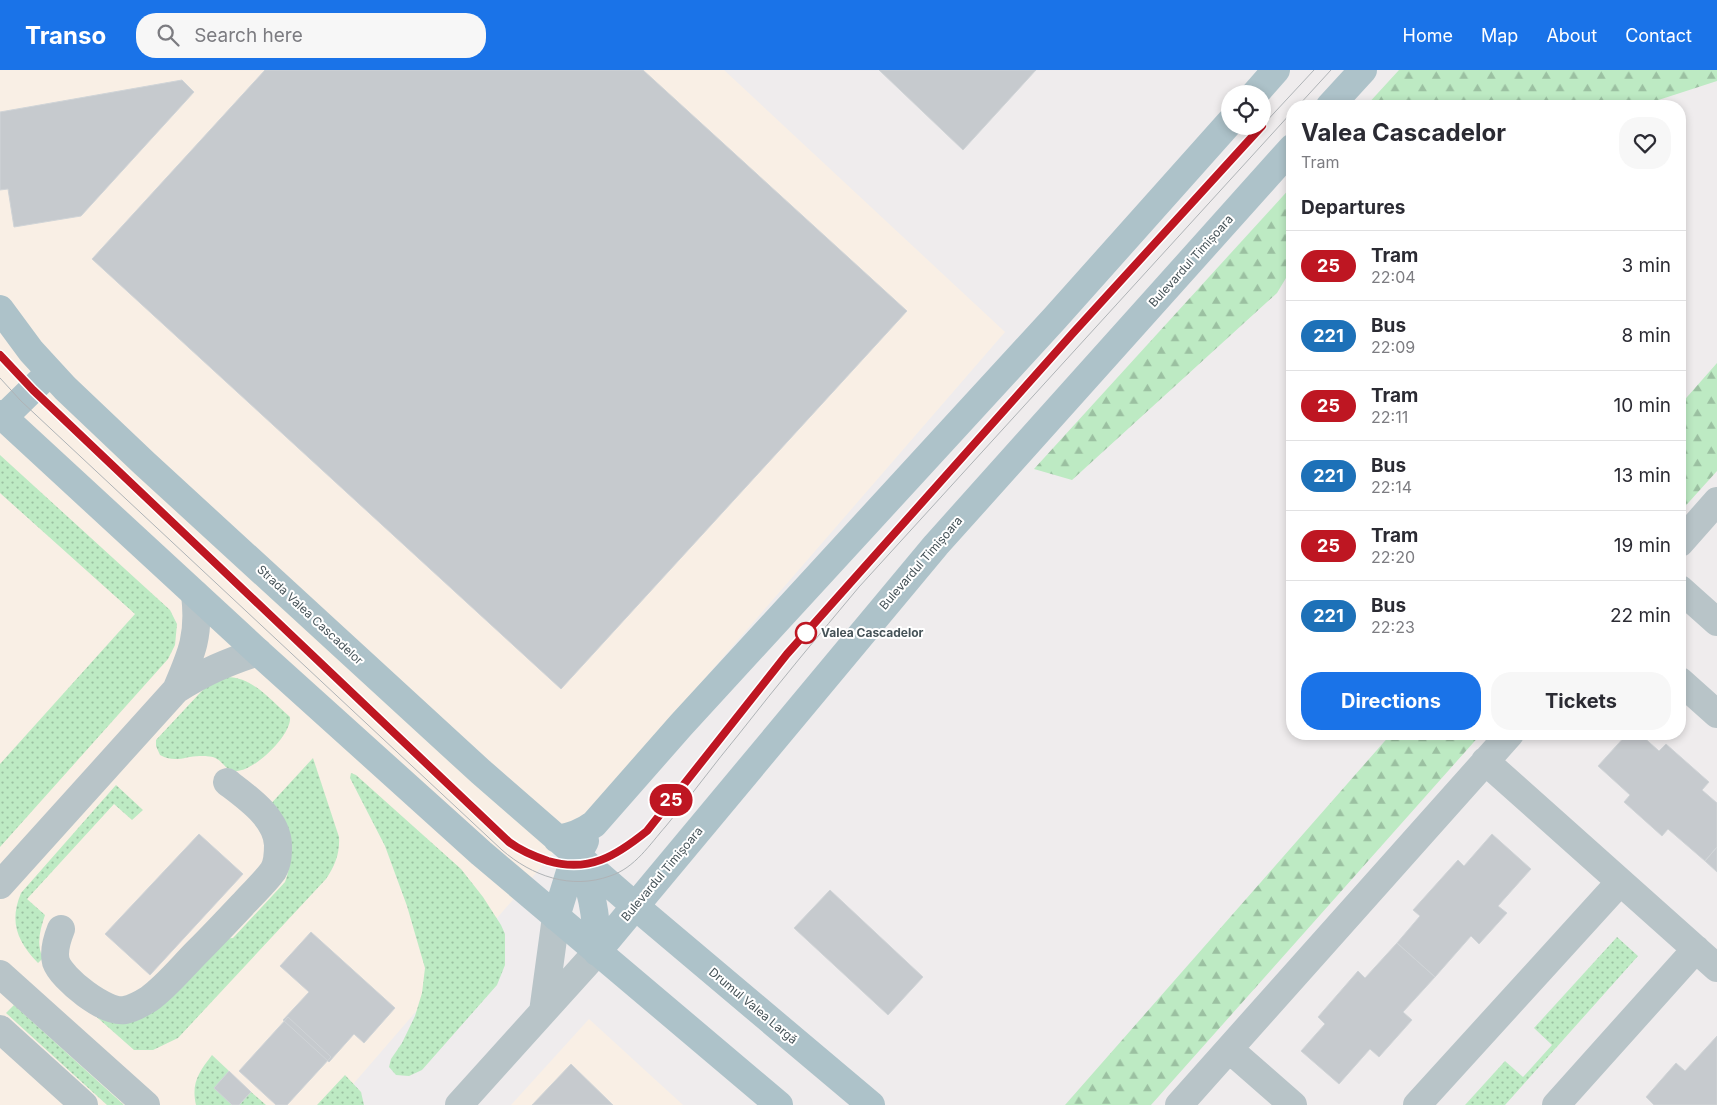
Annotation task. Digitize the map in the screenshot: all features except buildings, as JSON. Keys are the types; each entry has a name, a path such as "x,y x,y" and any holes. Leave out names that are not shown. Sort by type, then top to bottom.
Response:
{"main road":[{"path":"1263,85 1276,70"},
{"path":"1336,100 1363,70"},
{"path":"556,917 567,881 567,847 574,836 594,824 688,718 1055,318 1221,132"},
{"name":"Bulevardul Timișoara","path":"597,952 936,544 1286,155"},
{"name":"Strada Valea Cascadelor","path":"0,309 31,351 50,372 144,463 474,766 635,906"},
{"path":"50,372 2,416 258,652 481,853 779,1105"},
{"path":"567,847 588,881 597,933 597,952"},
{"name":"Drumul Valea Largă","path":"635,906 871,1105"}],"street":[{"path":"1686,535 1717,501"},
{"path":"176,690 194,643 198,616 195,594"},
{"path":"1686,594 1717,622"},
{"path":"0,885 176,690 199,674 258,652"},
{"path":"1686,686 1717,714"},
{"path":"1179,1105 1504,740"},
{"path":"1485,761 1717,968"},
{"path":"60,929 56,940 56,963 91,999 106,1007 122,1011 135,1007 150,998 260,886 274,870 278,859 276,833 269,820 228,782"},
{"path":"1417,1105 1620,882"},
{"path":"543,1012 556,917"},
{"path":"1556,1105 1696,949"},
{"name":"Bulevardul Timișoara","path":"459,1105 597,952"},
{"path":"0,974 146,1105"},
{"path":"0,1030 84,1105"},
{"path":"1229,1049 1293,1105"}],"shaded area":[{"path":"0,70 724,70 1005,332 335,1105 0,1105"},
{"path":"589,1019 683,1105 511,1105"}],"green space":[{"path":"1399,70 1717,70 1717,81 1658,100 1372,100"},
{"path":"1286,193 1286,278 1277,293 1072,480 1034,469"},
{"path":"1717,363 1717,471 1686,505 1686,398"},
{"path":"0,455 170,610 177,624 175,645 168,659 0,847 0,764 135,614 0,493"},
{"path":"227,677 236,678 253,685 290,717 289,725 278,742 252,766 236,771 230,770 212,757 196,756 171,759 160,755 156,746 156,740 207,686"},
{"path":"1386,740 1476,740 1151,1105 1065,1105"},
{"path":"313,758 339,837 338,854 326,879 178,1038 153,1050 134,1050 74,997 102,1016 219,939 233,938 285,882 289,868 267,808"},
{"path":"351,773 356,775 461,869 483,897 505,934 505,965 497,985 422,1070 409,1076 396,1075 389,1067 391,1059 402,1043 415,1016 422,993 425,968 407,906 385,846 350,778"},
{"path":"116,785 143,810 132,820 114,804 27,899 45,915 39,942 43,958 38,963 25,947 17,931 17,903 21,893"},
{"path":"1617,937 1638,956 1505,1105 1465,1105 1505,1061 1523,1077 1552,1045 1534,1028"},
{"path":"14,1005 124,1105 107,1105 6,1013"},
{"path":"212,1055 229,1071 232,1105 196,1105 195,1084 203,1067"},
{"path":"345,1075 361,1092 364,1105 317,1105"},
{"path":"251,1092 266,1105 239,1105"}],"tram line":[{"path":"1286,100 1314,70"},
{"path":"1304,100 1331,70"},
{"path":"1271,116 1286,100"},
{"path":"0,378 21,401 502,850 526,867 553,878 581,882 595,880 619,872 648,848 783,678 859,587 1286,119"},
{"path":"0,354 33,390 509,842 527,853 548,861 576,865 589,863 613,855 647,831 787,654 1073,333 1254,135"},
{"name":"25","path":"0,355 33,390 509,842 523,851 556,863 582,866 595,862 627,846 647,831 787,654 1073,333 1254,135"}],"place":[{"name":"Valea Cascadelor","path":"806,633"}]}
